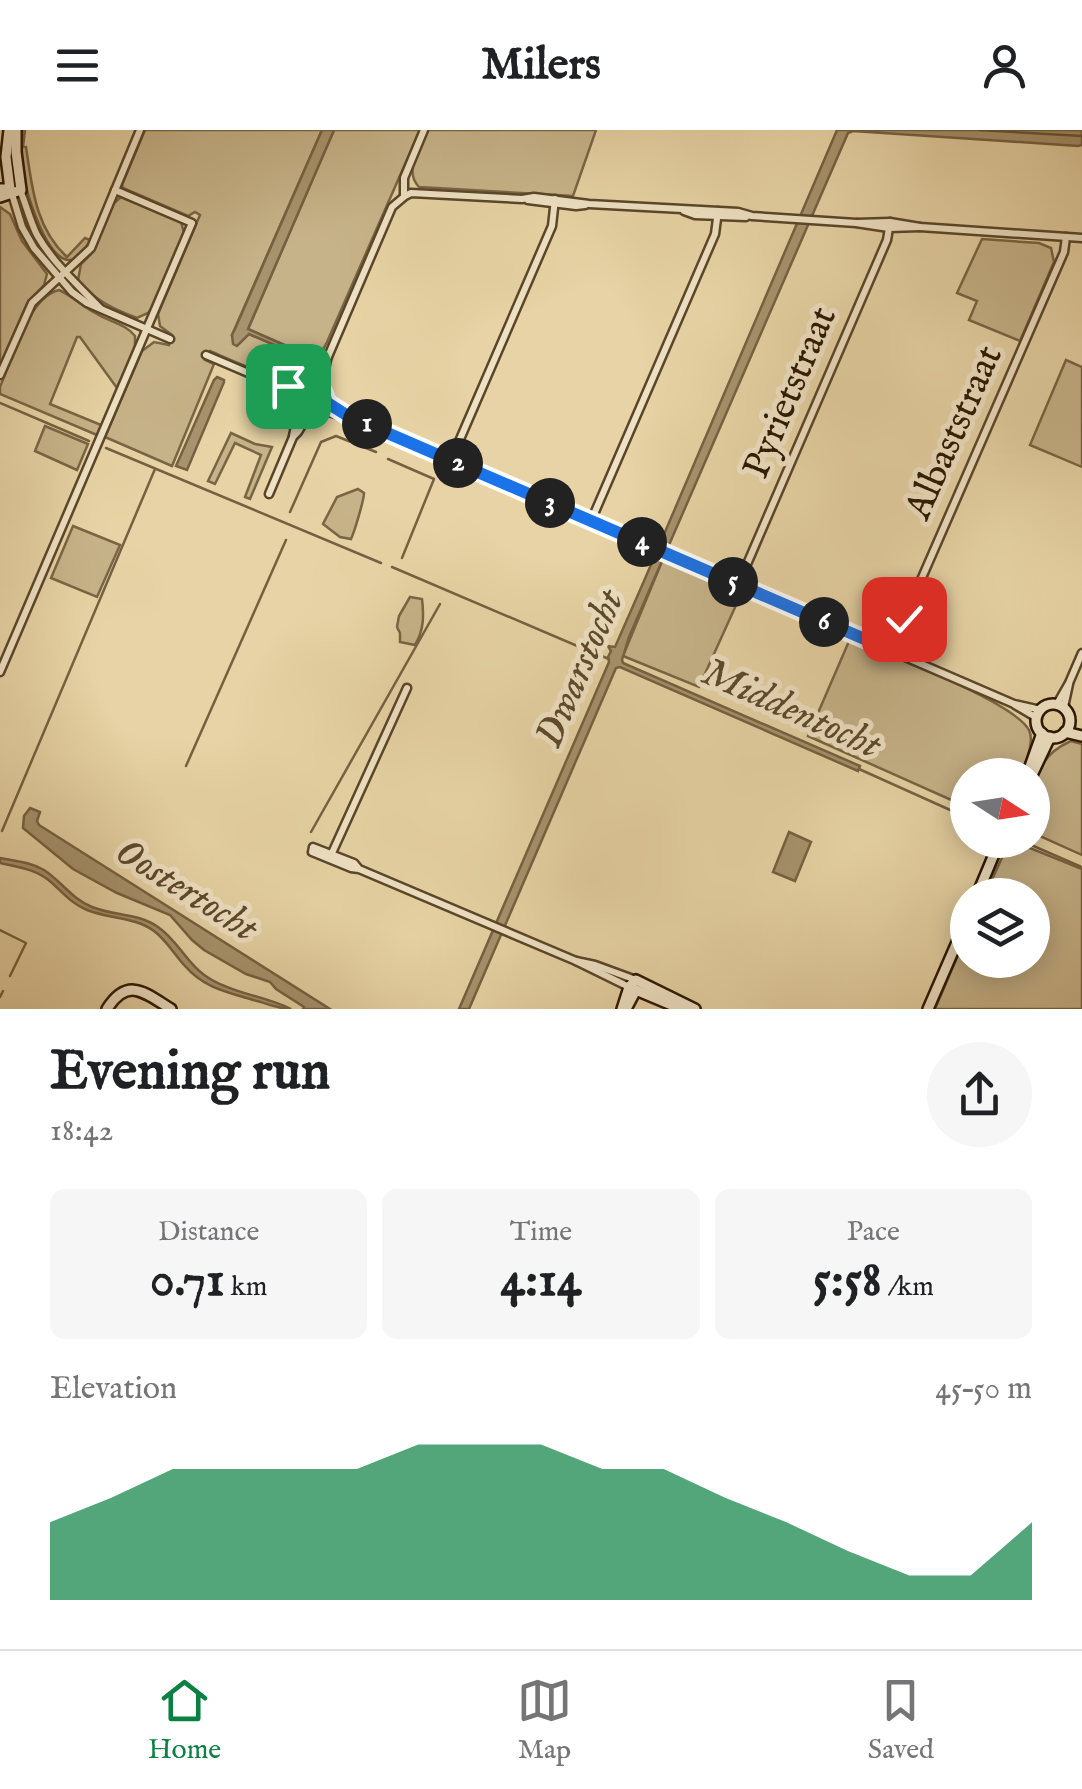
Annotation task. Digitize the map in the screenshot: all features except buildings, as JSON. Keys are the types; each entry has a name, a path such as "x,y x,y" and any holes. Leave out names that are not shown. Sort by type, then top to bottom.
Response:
{"street":[{"path":"12,130 16,152 10,191 28,237 62,276 100,308 170,339"},
{"path":"0,376 32,303 91,248 140,130"},
{"path":"404,196 404,178 424,130"},
{"path":"0,672 192,223 115,190"},
{"path":"0,198 10,191"},
{"path":"312,382 327,359 392,207 404,196 418,192 1082,238"},
{"path":"451,460 552,226 555,202"},
{"path":"592,521 715,234 718,214"},
{"name":"Pyrietstraat","path":"738,584 890,225"},
{"name":"Albaststraat","path":"890,650 1064,252 1066,237"},
{"path":"206,355 294,392"},
{"path":"321,387 327,359"},
{"path":"312,382 321,387 326,396 322,410 316,416 298,413 292,404 294,392 301,384 312,382"},
{"path":"326,402 348,416 1039,714"},
{"path":"322,410 348,416"},
{"path":"293,437 298,413"},
{"path":"268,494 293,437 307,417"},
{"path":"1060,706 1082,653"},
{"path":"407,688 331,856 351,868 576,962 595,964 681,1009"},
{"path":"1049,704 1060,706 1069,714 1068,728 1056,737 1046,735 1037,724 1039,714 1049,704"},
{"path":"1068,728 1082,733"},
{"path":"1037,758 1046,735"},
{"path":"928,1009 950,958"},
{"path":"624,1009 634,986"},
{"path":"634,986 696,1009"},
{"path":"108,1009 121,992 135,990 171,1009"}],"shaded area":[{"path":"22,130 42,220 67,257 85,238 90,240 79,256 68,260 57,254 39,225 24,178"},
{"path":"145,130 322,130 232,335 249,334 293,353 294,349 248,329 334,130 420,130 314,366 303,376 283,377 210,351 205,360 214,364 172,466 105,437 142,351 154,342 169,345 172,335 160,326 158,314 200,215 195,212 188,216 123,188"},
{"path":"428,130 596,130 573,196 419,187 413,166"},
{"path":"121,197 181,222 184,233 152,308 137,318 105,303 78,280 81,264 91,254 113,204"},
{"path":"0,207 10,214 22,241 47,274 44,285 27,304 0,366"},
{"path":"982,239 1039,243 1051,248 1054,262 1020,341 969,320 977,301 957,293"},
{"path":"59,290 135,336 135,349 117,388 77,337 50,404 101,425 97,435 0,394 30,316 48,295"},
{"path":"1066,360 1082,367 1082,467 1030,445"},
{"path":"45,426 88,444 77,470 35,451"},
{"path":"231,433 272,447 250,499 245,497 261,455 235,443 215,484 208,481"},
{"path":"358,489 364,497 351,539 340,537 323,524 337,497"},
{"path":"73,526 120,545 97,597 51,578"},
{"path":"663,559 742,592 699,687 623,656"},
{"path":"749,568 758,585 874,635 895,631 890,639 877,641 757,589 748,578"},
{"path":"410,597 422,599 423,623 415,645 400,642 397,627"},
{"path":"850,639 975,692 1018,718 1029,730 1031,740 1027,758 950,758 950,799 808,736"},
{"path":"1071,741 1082,744 1082,855 1050,841 1047,758"},
{"path":"1050,856 1082,869 1082,1009 935,1009 950,974 950,978 1050,978 1050,878 993,878 1002,858"}],"water":[{"path":"322,130 334,130 248,329 295,350 293,353 249,334 237,346 232,335"},
{"path":"837,130 1082,130 1082,145 1078,146 848,133 629,637 623,663 860,766 858,771 616,668 469,1009 459,1009 609,662 608,646 615,647"},
{"path":"217,377 224,382 187,470 176,466 214,380"},
{"path":"30,808 40,812 39,825 330,1009 303,1009 270,982 246,974 204,950 170,915 73,869 23,828 24,816"},
{"path":"789,832 811,842 795,881 773,872"},
{"path":"0,858 44,870 92,907 150,922 212,980 291,1009 208,984 192,973 147,926 82,908 45,878 0,863"}],"waterway":[{"name":"Middentocht","path":"0,403 89,441"},
{"path":"290,512 321,442 336,436 376,452"},
{"name":"Middentocht","path":"106,448 381,563"},
{"path":"388,459 434,479 402,558"},
{"path":"2,831 155,469"},
{"path":"186,766 286,540"},
{"name":"Middentocht","path":"392,567 582,648"},
{"path":"311,832 440,604"},
{"name":"Middentocht","path":"592,652 609,659"},
{"name":"Middentocht","path":"859,769 950,810"},
{"name":"Middentocht","path":"1050,853 1082,867"},
{"path":"0,930 26,943 10,976"},
{"path":"0,997 3,991"}],"route":[{"path":"288,386 317,384 324,391 326,402 348,416 890,650 904,619"}],"water label":[{"name":"Dwarstocht","path":"581,669"},
{"name":"Oostertocht","path":"186,891"}]}
